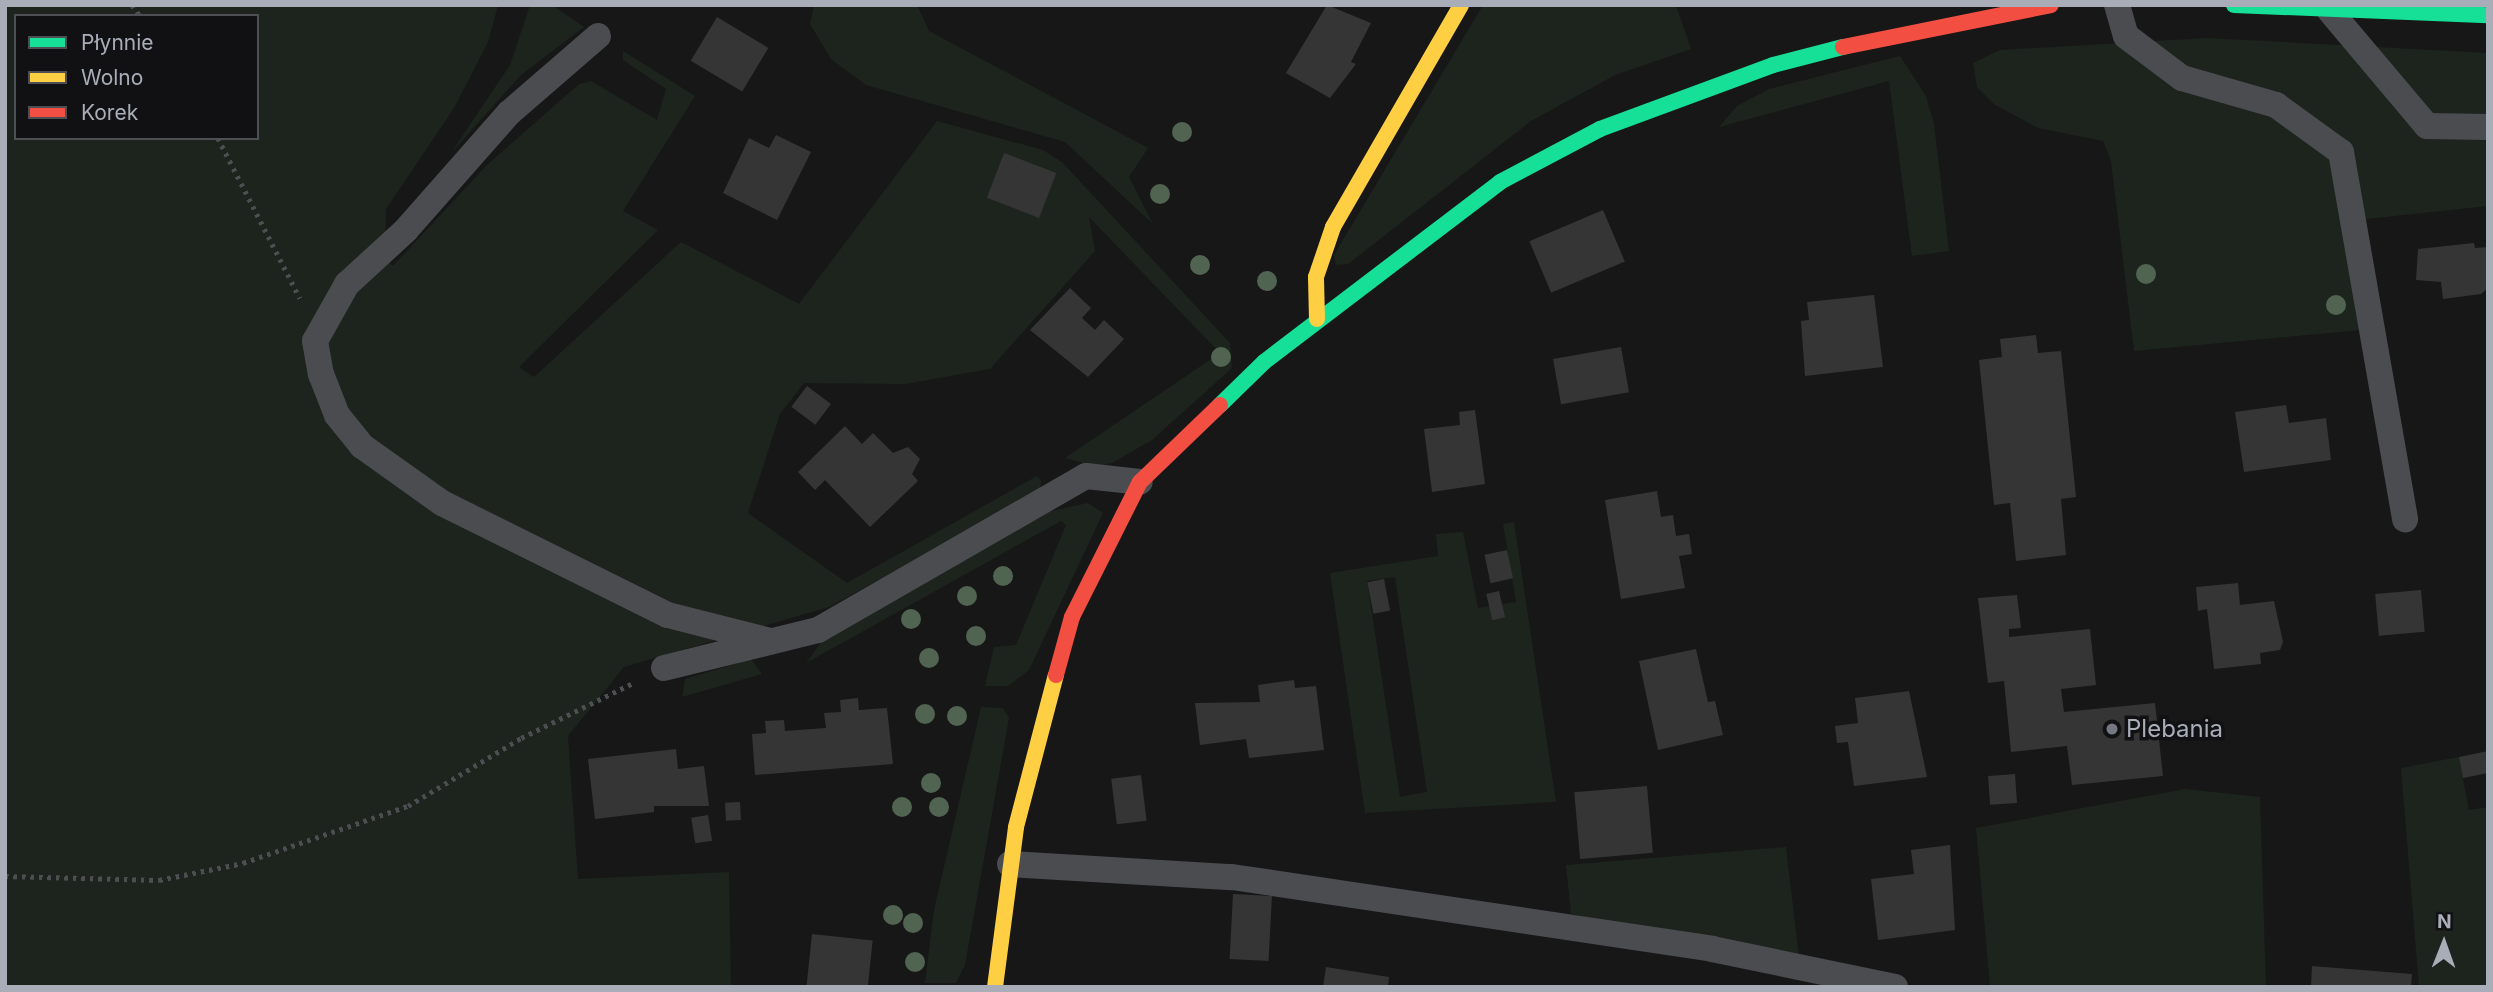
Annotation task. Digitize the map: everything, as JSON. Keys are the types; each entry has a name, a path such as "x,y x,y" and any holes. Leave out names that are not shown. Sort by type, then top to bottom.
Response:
{"street":[{"path":"1317,319 1316,277 1333,227 1461,5"},
{"path":"995,987 1010,864 1072,617 1139,482 1317,319 1500,182 1600,129 1773,65 1993,9 2051,5"},
{"path":"2234,5 2330,11 2488,15"}],"lane":[{"path":"2118,5 2126,36 2182,78 2276,105 2341,152 2405,519"},
{"path":"2330,11 2427,126 2488,128"},
{"path":"598,36 509,113 406,230 358,272 315,341 337,415 362,446 411,483 668,615 770,641"},
{"path":"664,668 770,641 842,617 1086,476 1139,482"},
{"path":"1010,864 1232,877 1712,949 1895,987"}],"path":[{"path":"219,140 302,302 315,341"},
{"path":"5,876 159,880 243,863 408,806 521,738 664,668"}],"shaded area":[{"path":"5,5 498,5 488,42 454,108 386,209 385,257 393,266 486,166 579,84 591,81 657,120 666,89 623,60 623,51 695,96 623,211 658,230 519,367 534,377 681,242 799,304 937,121 1043,150 1062,162 1230,343 1232,368 1152,440 1112,463 1096,466 1065,458 1220,353 1089,217 1095,251 990,369 905,384 804,383 780,414 748,513 847,583 1037,476 1041,481 1040,492 829,607 624,667 568,736 578,879 729,872 731,987 5,987"},
{"path":"530,5 552,5 584,27 521,75 451,153 510,65"},
{"path":"814,5 917,5 929,31 1148,148 1129,177 1153,224 1065,142 866,85 831,59 810,24"},
{"path":"1483,5 1676,5 1691,49 1615,75 1531,121 1348,264 1336,265 1334,255"},
{"path":"2207,38 2488,53 2488,206 2347,221 2360,330 2134,351 2111,161 2103,141 2038,128 1995,105 1977,87 1973,63 2000,50"},
{"path":"1900,56 1926,96 1934,124 1949,251 1912,256 1889,81 1719,127 1737,106 1769,89"},
{"path":"1088,503 1103,513 1029,670 1008,686 985,686 994,647 1016,645 1066,525 1061,521 806,663 822,641 1051,511"},
{"path":"1514,522 1556,802 1365,813 1330,573 1438,556 1436,534 1463,532 1478,608 1516,602 1503,524","holes":["1395,577 1427,792 1400,797 1367,581"]},
{"path":"751,659 762,674 682,697 685,679"},
{"path":"981,707 1003,708 1009,718 965,965 956,983 925,983 934,910"},
{"path":"2459,757 2469,810 2488,807 2488,987 2419,987 2401,768"},
{"path":"2185,789 2260,797 2266,987 1990,987 1976,828"},
{"path":"1786,847 1799,957 1571,914 1566,865"}],"building":[{"path":"1327,5 1371,23 1351,62 1356,64 1330,98 1286,73"},
{"path":"717,17 768,48 742,92 691,61"},
{"path":"776,135 811,152 777,220 723,193 749,138 769,148"},
{"path":"1004,153 1056,173 1039,218 987,198"},
{"path":"1603,210 1625,262 1551,293 1529,241"},
{"path":"2474,243 2475,248 2488,247 2488,288 2481,294 2443,299 2441,282 2416,280 2418,249"},
{"path":"1070,288 1091,308 1082,318 1095,330 1104,320 1124,339 1088,377 1030,330"},
{"path":"1874,295 1883,367 1805,376 1801,321 1809,320 1807,302"},
{"path":"2036,335 2038,353 2061,351 2076,497 2061,499 2066,555 2016,561 2010,503 1994,505 1979,360 2002,357 2000,339"},
{"path":"1621,347 1629,392 1561,404 1553,359"},
{"path":"807,386 831,404 815,425 791,407"},
{"path":"2286,405 2289,423 2326,418 2331,460 2244,472 2235,412"},
{"path":"1475,410 1485,484 1432,492 1424,429 1460,425 1459,412"},
{"path":"845,426 862,444 873,433 893,453 908,447 920,459 912,474 918,481 870,527 825,480 815,490 798,472"},
{"path":"1657,491 1661,517 1673,515 1676,536 1689,534 1692,554 1679,556 1685,588 1621,599 1605,500"},
{"path":"1507,550 1513,578 1491,583 1485,555"},
{"path":"1384,579 1390,610 1373,614 1367,582"},
{"path":"2238,583 2240,605 2274,601 2283,642 2280,650 2260,653 2261,664 2214,669 2207,609 2198,611 2196,587"},
{"path":"2421,590 2425,632 2379,636 2375,594"},
{"path":"1499,591 1505,617 1492,620 1486,594"},
{"path":"2017,595 2021,628 2009,629 2009,637 2090,629 2096,685 2061,689 2064,712 2155,703 2163,776 2072,785 2067,746 2011,752 2004,681 1988,683 1978,598"},
{"path":"1696,649 1708,702 1715,701 1723,735 1658,750 1639,661"},
{"path":"1294,680 1295,688 1316,686 1324,750 1249,758 1246,739 1200,745 1195,703 1260,702 1258,685"},
{"path":"1909,691 1927,777 1854,786 1848,742 1837,743 1835,726 1858,723 1855,698"},
{"path":"858,698 859,710 887,708 893,764 755,775 752,734 766,733 765,721 784,720 785,731 826,728 824,713 841,712 840,700"},
{"path":"676,749 678,769 704,766 709,806 654,806 654,812 595,819 588,759"},
{"path":"2488,751 2488,773 2463,778 2459,757"},
{"path":"2015,774 2017,803 1990,805 1988,776"},
{"path":"1141,775 1147,821 1117,824 1111,779"},
{"path":"1647,786 1653,853 1580,859 1574,792"},
{"path":"740,802 741,820 726,821 725,803"},
{"path":"708,815 712,841 695,843 691,818"},
{"path":"1950,845 1955,930 1878,940 1871,879 1914,874 1911,850"},
{"path":"1233,894 1272,896 1269,961 1230,959"},
{"path":"812,934 873,940 868,987 806,987"},
{"path":"2312,966 2412,974 2411,987 2311,987"},
{"path":"1326,967 1389,977 1388,987 1323,987"}],"traffic: fast":[{"path":"2234,5 2488,15"},
{"path":"1220,405 1264,362 1500,182 1600,129 1773,65 1843,47"}],"traffic: slow":[{"path":"1317,319 1316,277 1333,227 1461,5"},
{"path":"995,987 1016,827 1056,675"}],"traffic: jam":[{"path":"1843,47 2051,5"},
{"path":"1056,675 1072,617 1140,482 1220,405"}],"place":[{"name":"Plebania","path":"2112,729"}]}
